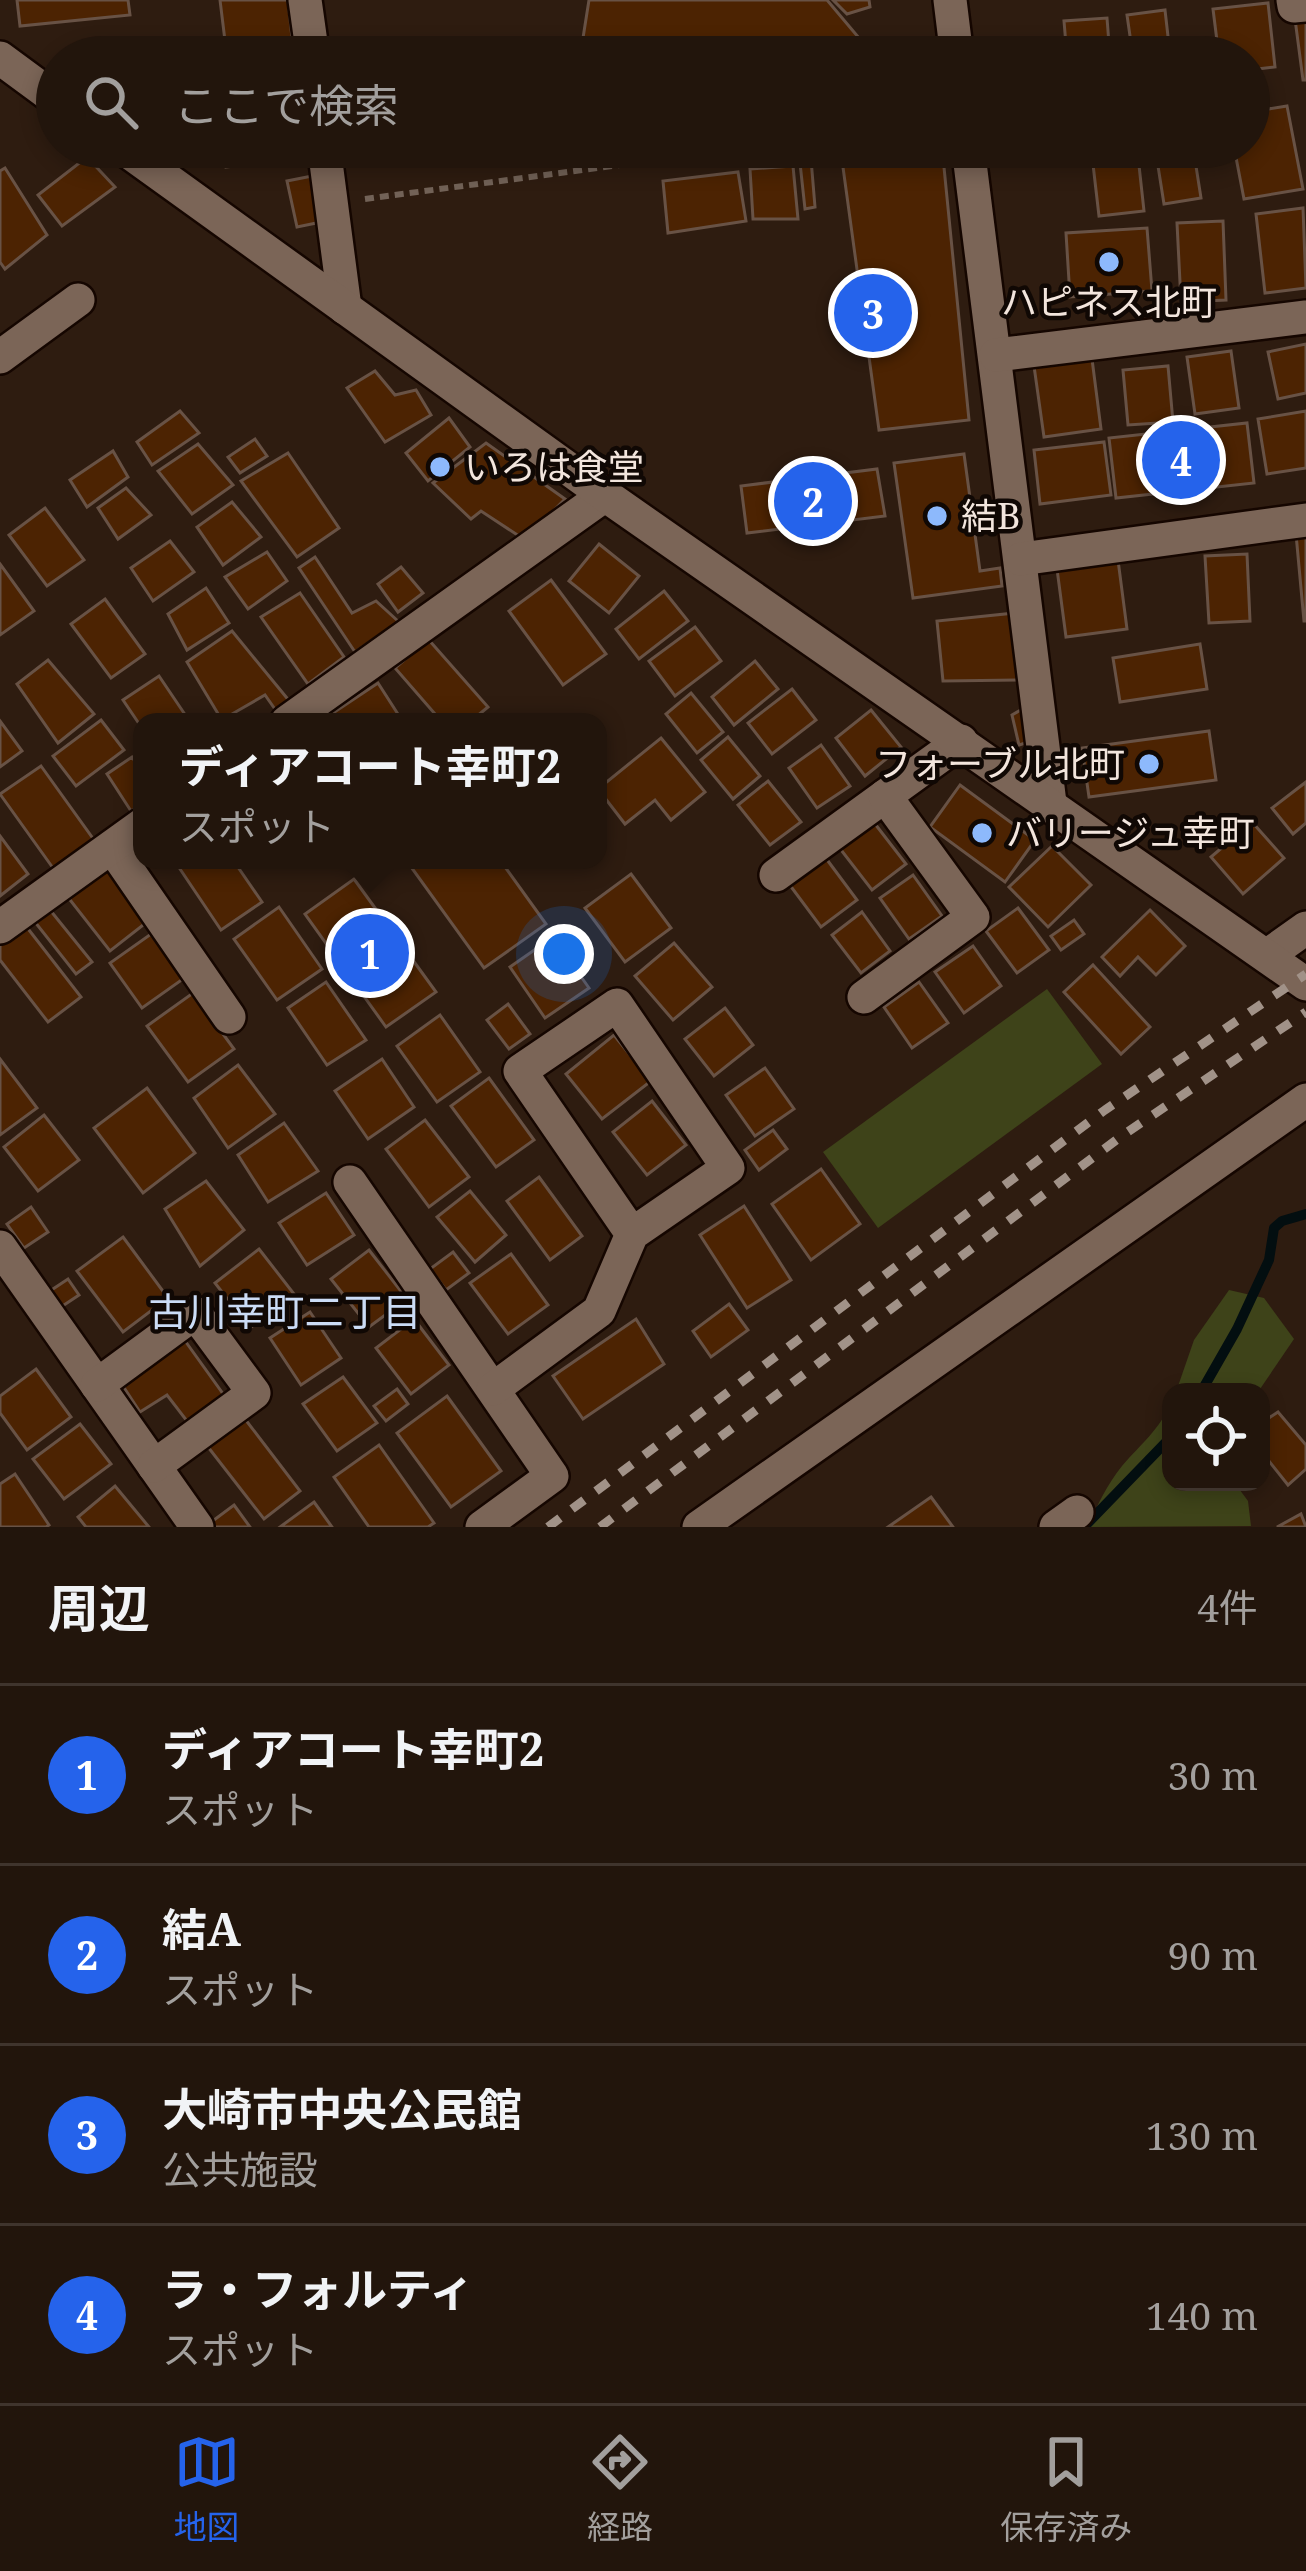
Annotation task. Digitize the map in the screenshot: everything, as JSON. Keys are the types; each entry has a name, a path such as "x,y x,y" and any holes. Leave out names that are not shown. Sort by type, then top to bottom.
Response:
{"street":[{"path":"305,0 310,36"},
{"path":"950,0 954,36"},
{"path":"1293,0 1294,7 1306,5"},
{"path":"0,58 36,85"},
{"path":"151,168 605,495 1306,984"},
{"path":"327,168 345,308"},
{"path":"971,168 1050,803"},
{"path":"0,356 78,300"},
{"path":"996,355 1306,316"},
{"path":"300,713 605,495"},
{"path":"1021,559 1306,520"},
{"path":"776,875 961,741"},
{"path":"864,997 973,917 885,796"},
{"path":"0,926 133,832"},
{"path":"112,847 229,1017"},
{"path":"1268,955 1306,928"},
{"path":"493,1389 599,1311 632,1234 728,1168 617,1005 520,1071 632,1234"},
{"path":"699,1527 1306,1100"},
{"path":"350,1182 552,1476 482,1527"},
{"path":"0,1247 197,1527"},
{"path":"97,1385 195,1313 254,1393 154,1466"}],"path":[{"path":"331,203 595,168"}],"green space":[{"path":"1047,989 1102,1064 878,1228 823,1152"},
{"path":"1229,1290 1264,1298 1294,1339 1264,1383 1179,1383 1194,1340"},
{"path":"1162,1418 1162,1491 1241,1491 1248,1501 1251,1526 1088,1527 1112,1480"}],"building":[{"path":"17,0 128,0 130,15 20,26"},
{"path":"220,0 288,0 292,36 224,36"},
{"path":"589,0 827,0 857,36 583,36"},
{"path":"833,0 869,0 870,7 847,14"},
{"path":"1268,3 1275,67 1270,68 1270,36 1216,36 1213,9"},
{"path":"1165,10 1168,36 1130,36 1127,15"},
{"path":"1306,17 1306,80 1303,80 1295,19"},
{"path":"1107,18 1108,36 1065,36 1064,21"},
{"path":"1287,106 1303,189 1244,199 1238,168 1270,168 1270,109"},
{"path":"5,168 47,235 5,269 0,262 0,171"},
{"path":"73,168 97,168 115,187 62,226 38,195"},
{"path":"793,168 798,219 753,219 750,169"},
{"path":"801,168 812,168 815,207 805,209"},
{"path":"843,168 944,168 969,420 879,430"},
{"path":"1093,168 1139,168 1144,211 1099,216"},
{"path":"1158,168 1196,168 1201,198 1164,204"},
{"path":"738,172 746,221 668,233 663,181"},
{"path":"317,175 326,221 297,227 287,181"},
{"path":"1303,208 1306,288 1265,293 1256,214"},
{"path":"1223,221 1226,300 1181,302 1177,223"},
{"name":"ハピネス北町","path":"1147,228 1152,291 1070,297 1066,233"},
{"path":"1306,344 1306,393 1278,399 1268,352"},
{"path":"1231,351 1239,408 1195,414 1187,357"},
{"path":"1092,359 1101,429 1044,437 1034,366"},
{"path":"1168,366 1173,422 1128,425 1123,370"},
{"path":"375,371 395,395 416,390 431,415 385,442 347,388"},
{"path":"180,411 199,433 152,465 137,442"},
{"path":"1306,411 1306,468 1267,474 1258,419"},
{"path":"449,418 470,447 428,481 406,453"},
{"path":"1247,423 1254,483 1116,498 1109,438"},
{"path":"255,439 267,456 240,473 228,457"},
{"path":"1104,442 1111,495 1040,504 1034,450"},
{"path":"486,443 565,499 525,540 481,511 471,519 433,483"},
{"path":"198,444 233,485 192,514 158,471"},
{"path":"113,451 128,477 87,507 70,480"},
{"path":"288,453 339,528 297,557 241,481"},
{"name":"結B","path":"964,454 980,571 1000,568 1002,586 913,598 894,463"},
{"path":"877,469 885,516 747,533 741,486"},
{"path":"126,488 151,515 118,539 98,508"},
{"path":"232,502 261,537 223,565 197,527"},
{"path":"45,508 84,560 47,586 9,535"},
{"path":"1306,533 1306,621 1304,621 1296,534"},
{"path":"170,541 194,572 153,601 131,568"},
{"path":"599,544 639,576 609,613 569,581"},
{"path":"267,552 287,581 248,609 225,577"},
{"path":"1247,554 1250,621 1209,623 1205,556"},
{"path":"315,557 352,613 376,601 399,622 355,652 299,568"},
{"path":"1118,560 1127,629 1066,637 1057,569"},
{"path":"0,564 34,611 0,635"},
{"path":"401,567 423,593 398,612 378,584"},
{"path":"551,580 606,654 563,685 509,611"},
{"path":"206,588 229,623 187,650 168,614"},
{"path":"664,591 688,621 639,659 616,629"},
{"path":"300,593 344,657 308,684 261,617"},
{"path":"105,599 145,654 111,678 71,624"},
{"path":"1015,613 1023,680 943,681 937,621"},
{"path":"695,627 721,661 675,696 649,661"},
{"path":"232,631 291,703 277,712 265,695 234,713 218,713 187,662"},
{"path":"428,639 488,707 481,713 434,713 395,668"},
{"path":"1200,644 1207,689 1120,702 1113,658"},
{"path":"48,660 94,714 58,743 17,684"},
{"path":"755,661 778,689 734,725 712,697"},
{"path":"159,676 184,713 133,715 123,700"},
{"path":"378,683 397,713 333,713"},
{"path":"792,689 816,720 772,754 748,723"},
{"path":"691,693 723,732 697,753 666,714"},
{"path":"1029,705 1035,740 1019,745 1012,715"},
{"path":"871,710 901,747 865,776 836,738"},
{"path":"101,720 124,750 76,786 53,756"},
{"path":"0,721 22,751 0,767"},
{"name":"フォーブル北町","path":"1209,731 1216,780 1089,797 1082,748"},
{"path":"728,737 760,776 733,799 701,760"},
{"path":"661,738 705,792 671,820 655,800 625,824 607,801 607,782"},
{"path":"821,745 850,786 817,808 789,768"},
{"path":"132,757 133,810 131,811 107,774"},
{"path":"41,766 94,840 53,868 0,794"},
{"path":"768,781 801,822 770,845 738,805"},
{"path":"1306,782 1306,823 1293,834 1272,808"},
{"name":"バリージュ幸町","path":"960,785 1035,840 1005,882 930,827"},
{"path":"872,820 906,864 872,890 838,846"},
{"path":"1252,822 1284,858 1243,894 1211,857"},
{"path":"0,836 28,874 0,896"},
{"path":"1052,846 1091,885 1048,927 1009,887"},
{"path":"825,857 857,900 821,927 789,884"},
{"path":"106,867 147,922 110,951 67,896"},
{"path":"180,869 239,869 262,902 221,930"},
{"path":"412,869 506,869 546,924 484,968"},
{"path":"631,874 671,928 625,962 585,908"},
{"path":"913,875 942,916 909,939 880,898"},
{"path":"354,879 436,992 386,1027 305,914"},
{"path":"46,905 92,962 76,974 31,917"},
{"path":"279,907 322,969 277,1000 234,939"},
{"path":"1018,908 1049,950 1017,973 986,931"},
{"path":"1150,910 1185,946 1156,975 1138,957 1120,976 1102,957"},
{"path":"862,912 890,951 861,973 832,935"},
{"path":"1074,920 1084,934 1061,950 1051,936"},
{"path":"22,921 81,997 48,1022 0,960 0,938"},
{"path":"151,934 183,979 142,1008 110,963"},
{"path":"553,937 589,988 545,1018 510,967"},
{"path":"674,943 712,987 673,1020 635,976"},
{"path":"973,946 1001,986 964,1013 935,972"},
{"path":"1093,965 1150,1027 1121,1054 1064,992"},
{"path":"326,982 366,1040 327,1065 288,1008"},
{"path":"919,982 948,1023 912,1048 884,1007"},
{"path":"193,993 234,1049 188,1082 147,1026"},
{"path":"508,1004 530,1034 509,1049 487,1020"},
{"path":"725,1008 753,1045 714,1076 685,1039"},
{"path":"440,1015 480,1072 437,1102 397,1046"},
{"path":"614,1035 651,1081 602,1119 566,1074"},
{"path":"0,1059 37,1108 0,1135"},
{"path":"382,1059 414,1107 368,1139 335,1091"},
{"path":"238,1065 275,1114 228,1148 194,1098"},
{"path":"765,1068 794,1109 755,1136 726,1095"},
{"path":"489,1078 534,1140 496,1167 451,1106"},
{"path":"147,1088 195,1153 143,1193 94,1128"},
{"path":"652,1101 686,1145 647,1175 613,1132"},
{"path":"44,1115 79,1160 38,1191 4,1147"},
{"path":"425,1120 469,1177 429,1207 386,1149"},
{"path":"284,1123 318,1171 268,1202 238,1155"},
{"path":"773,1130 787,1149 759,1170 745,1150"},
{"path":"821,1169 860,1224 811,1260 772,1204"},
{"path":"539,1177 582,1236 550,1260 507,1201"},
{"path":"206,1181 244,1230 200,1266 165,1209"},
{"path":"470,1191 506,1235 475,1262 437,1217"},
{"path":"326,1193 354,1235 307,1265 279,1223"},
{"path":"744,1206 791,1280 747,1308 700,1235"},
{"path":"31,1207 48,1232 24,1248 7,1224"},
{"path":"123,1237 168,1298 123,1332 77,1271"},
{"path":"259,1249 294,1294 250,1328 215,1283"},
{"path":"369,1250 407,1299 369,1327 331,1279"},
{"path":"453,1252 469,1273 446,1290 430,1269"},
{"path":"511,1254 548,1305 508,1334 470,1283"},
{"path":"68,1279 79,1295 58,1309 47,1293"},
{"path":"729,1304 748,1330 711,1357 693,1331"},
{"path":"310,1312 341,1358 301,1385 270,1338"},
{"path":"414,1319 449,1365 411,1394 376,1348"},
{"path":"636,1319 664,1364 583,1419 553,1376"},
{"path":"183,1338 226,1398 190,1425 167,1395 140,1412 121,1383"},
{"path":"36,1369 71,1417 27,1450 0,1413 0,1396"},
{"path":"343,1377 377,1423 337,1451 303,1404"},
{"path":"397,1389 408,1404 386,1421 374,1406"},
{"path":"447,1396 501,1471 451,1507 397,1433"},
{"path":"1278,1412 1306,1445 1306,1469 1288,1485 1270,1462 1270,1417"},
{"path":"245,1419 300,1491 264,1519 208,1447"},
{"path":"80,1424 111,1464 64,1499 33,1459"},
{"path":"379,1445 434,1523 428,1527 369,1527 334,1477"},
{"path":"15,1474 46,1527 0,1527 0,1484"},
{"path":"115,1486 149,1527 86,1527 78,1517"},
{"path":"931,1497 953,1527 888,1527"},
{"path":"314,1502 332,1527 280,1527"},
{"path":"234,1505 250,1527 206,1526"},
{"path":"1301,1514 1306,1527 1277,1527"}],"waterway":[{"path":"1206,1383 1269,1260 1274,1228 1306,1214"},
{"path":"1084,1527 1162,1446"}],"railway":[{"path":"548,1527 1105,1110 1306,974"},
{"path":"600,1527 1123,1135 1306,1012"}],"place":[{"name":"ハピネス北町","path":"1109,262"},
{"name":"大崎市中央公民館","path":"873,313"},
{"name":"ラ・フォルティ","path":"1181,460"},
{"name":"いろは食堂","path":"440,467"},
{"name":"結A","path":"813,501"},
{"name":"結B","path":"937,516"},
{"name":"フォーブル北町","path":"1149,764"},
{"name":"バリージュ幸町","path":"982,833"},
{"name":"ディアコート幸町2","path":"370,953"}],"district":[{"name":"古川幸町二丁目","path":"285,1312"}]}
